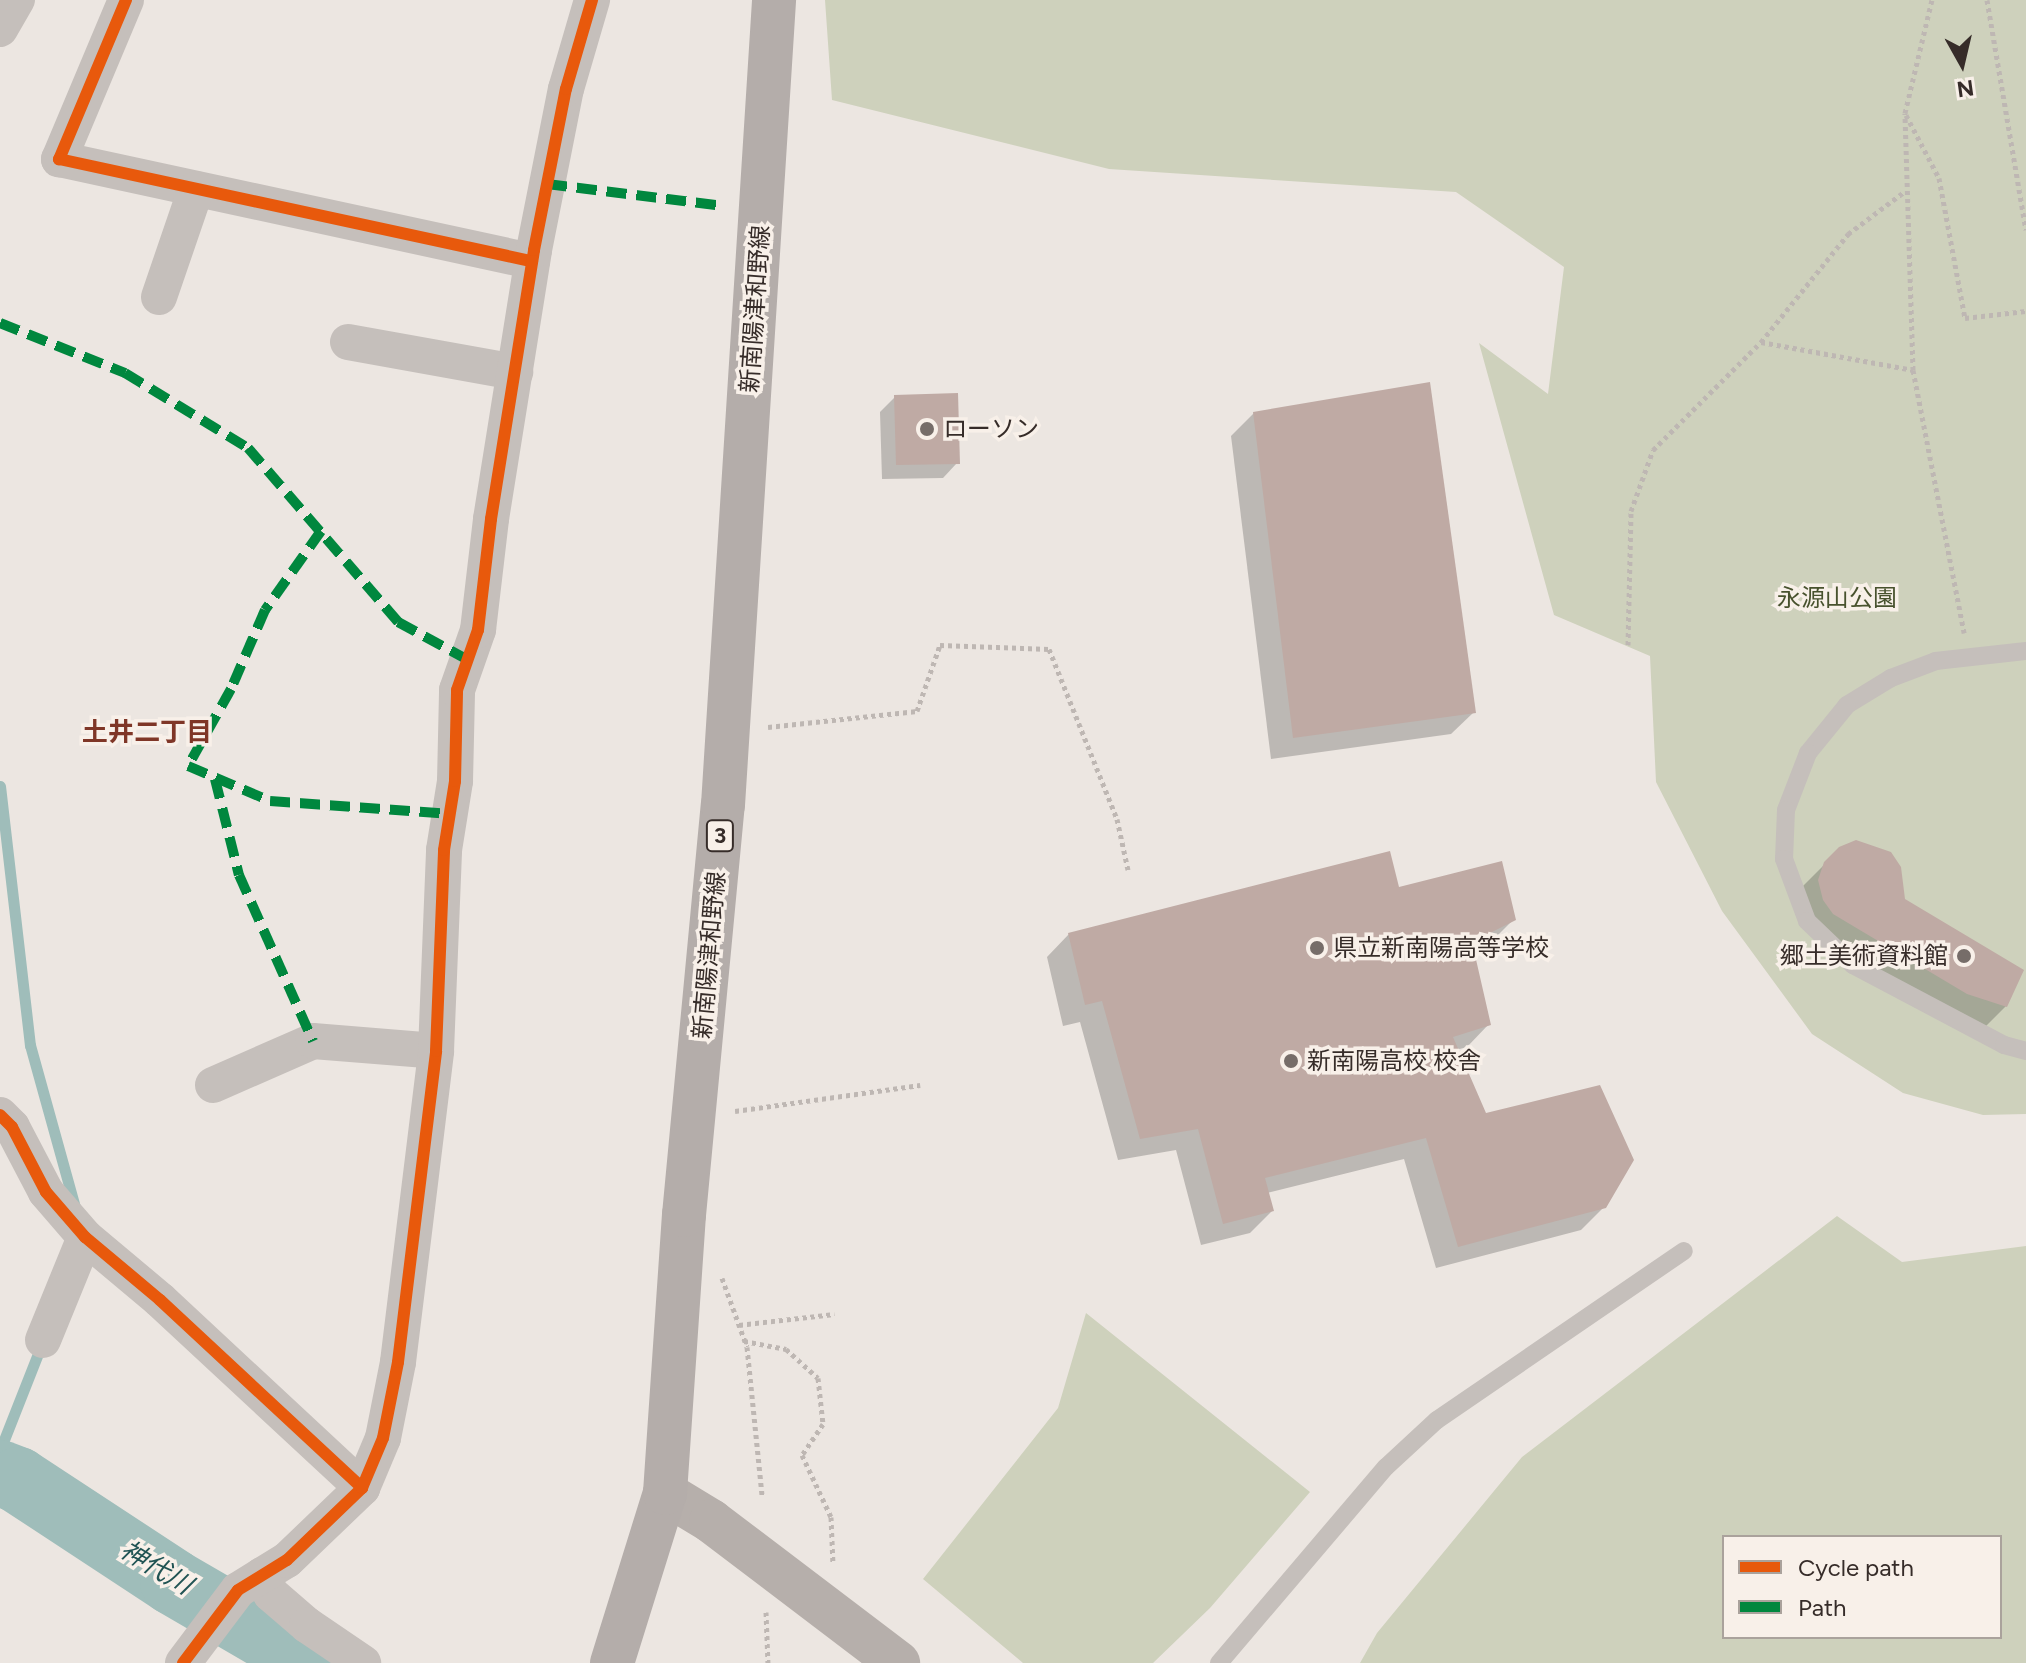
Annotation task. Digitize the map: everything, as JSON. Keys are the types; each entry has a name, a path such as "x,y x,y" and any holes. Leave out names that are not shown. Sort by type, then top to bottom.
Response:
{"main road":[{"name":"新南陽津和野線","path":"612,1663 665,1493 684,1215 723,805 774,0"}],"street":[{"path":"0,29 17,0"},
{"path":"126,0 59,159 532,261"},
{"path":"189,1654 250,1582 287,1560 362,1488 383,1438 398,1362 436,1051 444,850 455,781 457,690 478,630 491,519 532,261 566,89 592,0"},
{"path":"159,297 196,189"},
{"path":"348,342 515,372"},
{"path":"213,1085 313,1041 436,1051"},
{"path":"0,1115 12,1127 46,1192 85,1237 160,1300 362,1488"},
{"path":"43,1340 85,1237"},
{"path":"665,1493 711,1521 898,1663"},
{"path":"250,1582 271,1594 307,1625 363,1663"}],"lane":[{"path":"2026,651 1936,661 1891,678 1847,705 1808,753 1786,810 1784,859 1807,921 1853,965 2004,1045 2026,1051"},
{"path":"1219,1663 1386,1467 1437,1420 1684,1251"}],"path":[{"path":"1932,0 1905,113 1905,192 1913,370 1969,657"},
{"path":"1987,0 2026,230"},
{"path":"1905,113 1939,178 1965,318 2026,311"},
{"path":"1628,645 1631,511 1653,450 1761,342 1848,234 1905,192"},
{"path":"1761,342 1913,370"},
{"path":"763,727 917,711 940,645 1049,649 1117,819 1128,870"},
{"path":"727,1112 920,1085"},
{"path":"720,1271 744,1341 761,1454 762,1495"},
{"path":"739,1325 834,1314"},
{"path":"744,1341 786,1349 818,1378 823,1424 802,1455 831,1517 833,1565"},
{"path":"765,1607 768,1663"}],"green space":[{"name":"永源山公園","path":"825,0 2026,0 2026,1114 1983,1115 1903,1093 1812,1034 1722,911 1656,782 1650,656 1554,615 1479,343 1548,394 1564,267 1456,192 1109,169 832,100"},
{"path":"1837,1216 1902,1262 2026,1246 2026,1663 1360,1663 1377,1633 1522,1457"},
{"path":"1086,1313 1310,1492 1210,1608 1153,1663 1023,1663 923,1579 1058,1408"}],"building":[{"path":"1430,382 1476,713 1293,738 1253,412"},
{"name":"ローソン","path":"958,393 960,464 896,465 894,395"},
{"path":"1856,840 1891,852 1901,867 1905,899 2024,970 2007,1007 1967,994 1833,914 1823,900 1818,880 1824,862 1839,847"},
{"name":"新南陽高校 校舎","path":"1390,851 1399,887 1502,861 1516,920 1472,942 1491,1025 1453,1037 1486,1113 1600,1085 1634,1160 1606,1208 1458,1247 1426,1138 1265,1178 1274,1211 1223,1224 1198,1129 1140,1139 1102,1001 1085,1005 1068,933"}],"waterway":[{"path":"0,786 30,1045 75,1207"},
{"path":"0,1450 41,1346"},
{"name":"神代川","path":"0,1473 18,1480 173,1582 312,1663"}],"marked path":[{"path":"547,184 724,206"},
{"path":"0,323 125,373 248,448 398,622 468,660"},
{"path":"321,531 265,610 231,689 188,766 270,801 452,814"},
{"path":"215,779 239,875 313,1041"}],"cycle path":[{"path":"126,0 59,159 532,261"},
{"path":"183,1663 238,1590 287,1560 362,1488 383,1438 398,1362 436,1051 444,850 455,781 457,690 478,630 491,519 534,250 566,89 592,0"},
{"path":"0,1115 12,1127 46,1192 85,1237 160,1300 362,1488"}],"place":[{"name":"ローソン","path":"927,429"},
{"name":"県立新南陽高等学校","path":"1317,948"},
{"name":"郷土美術資料館","path":"1964,956"},
{"name":"新南陽高校 校舎","path":"1291,1061"}],"district":[{"name":"土井二丁目","path":"147,733"}]}
